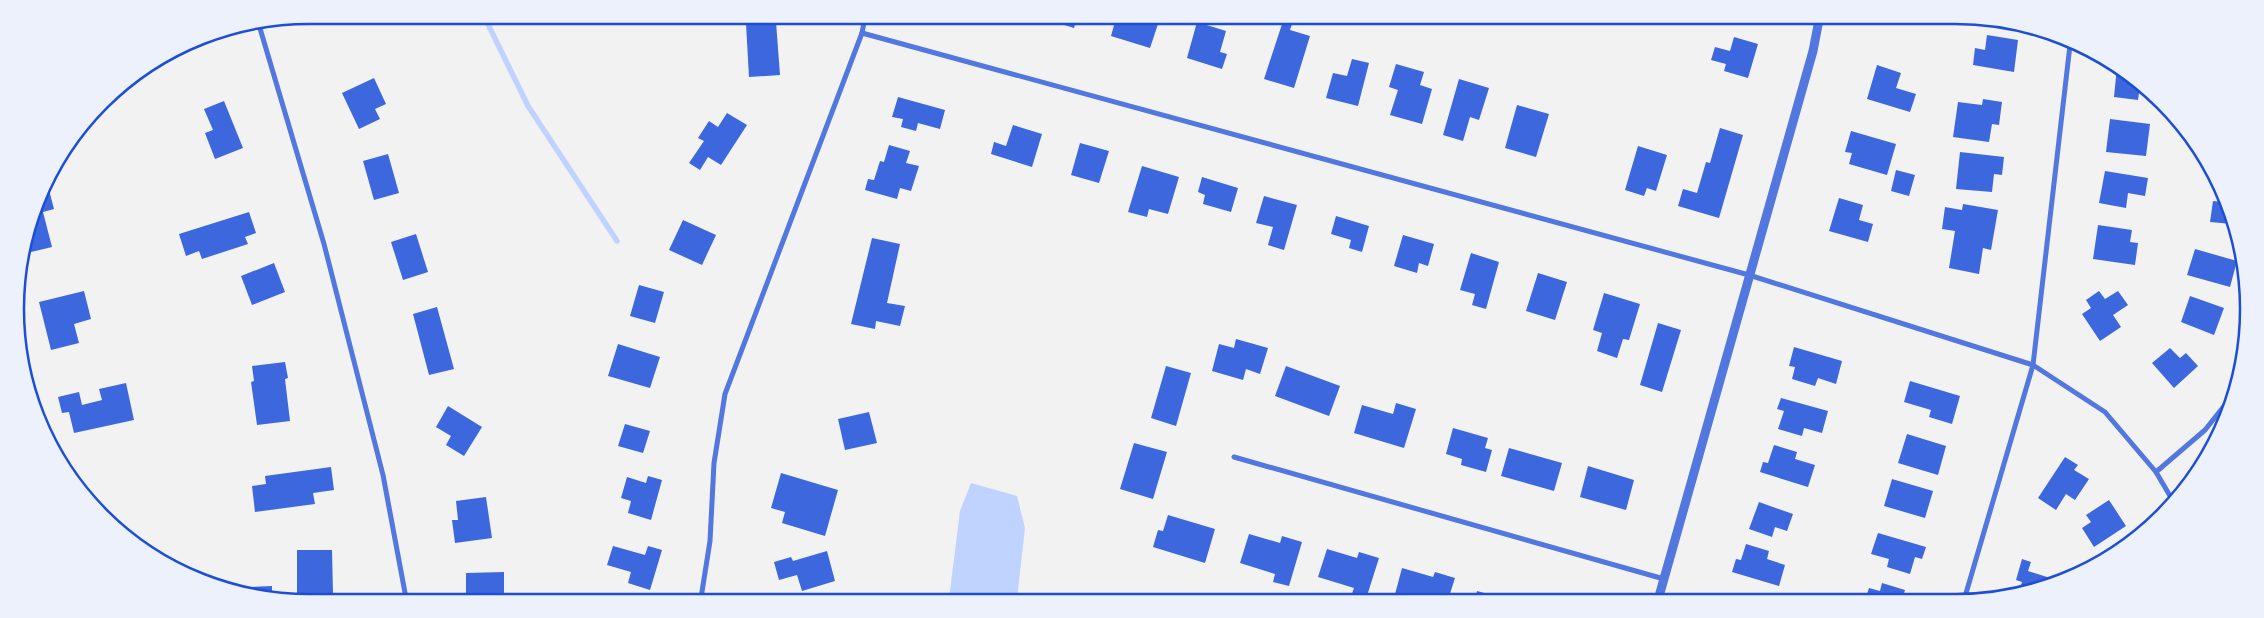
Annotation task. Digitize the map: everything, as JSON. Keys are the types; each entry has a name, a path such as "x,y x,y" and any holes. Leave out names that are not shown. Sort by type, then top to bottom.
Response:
{"street":[{"path":"703,594 710,541 714,463 725,394 862,33 863,24"},
{"path":"1660,594 1748,275 1813,51 1818,24"},
{"path":"259,28 326,254 383,475 405,594"},
{"path":"862,33 1748,275 2033,365 2105,412 2156,472 2170,496"},
{"path":"1966,594 2033,365 2070,48"},
{"path":"2156,472 2205,430 2223,408"},
{"path":"1234,458 1664,580"}],"water":[{"path":"971,483 1017,496 1025,528 1018,594 950,594 960,511"}],"building":[{"path":"746,24 776,24 780,75 749,77"},
{"path":"1061,24 1075,24 1074,28"},
{"path":"1114,24 1158,24 1150,48 1111,36"},
{"path":"1196,24 1203,24 1226,31 1220,52 1227,54 1222,69 1187,58"},
{"path":"1282,24 1292,24 1290,30 1310,36 1294,88 1264,79"},
{"path":"1987,35 2018,40 2014,72 1973,65 1975,48 1985,50"},
{"path":"1734,37 1758,44 1748,78 1724,71 1726,64 1711,60 1715,47 1730,51"},
{"path":"1352,59 1369,63 1358,106 1326,98 1333,73 1347,76"},
{"path":"1396,64 1424,72 1420,85 1432,89 1422,124 1390,115 1398,90 1389,87"},
{"path":"1877,65 1901,73 1896,88 1916,94 1910,112 1867,99"},
{"path":"2116,74 2141,93 2139,93 2138,100 2114,97"},
{"path":"374,78 386,104 375,109 380,119 359,129 342,93"},
{"path":"1459,79 1489,88 1479,120 1470,117 1463,141 1443,135"},
{"path":"898,97 945,110 940,129 918,123 916,131 901,127 903,119 892,117"},
{"path":"1983,99 2002,102 1999,125 1992,124 1989,142 1953,137 1958,102 1982,105"},
{"path":"224,101 243,148 215,159 205,133 213,130 204,109"},
{"path":"1517,105 1549,114 1536,157 1505,148"},
{"path":"727,113 747,125 721,165 708,157 700,170 689,163 704,141 698,138 709,121 718,127"},
{"path":"2110,119 2150,124 2146,156 2106,152"},
{"path":"1013,125 1042,134 1032,167 991,154 994,142 1006,146"},
{"path":"1720,128 1743,135 1719,218 1678,206 1683,189 1697,193 1706,162 1710,163"},
{"path":"1851,131 1896,144 1887,175 1849,164 1852,153 1845,152"},
{"path":"1080,143 1109,151 1099,183 1071,175"},
{"path":"889,145 910,151 906,163 919,166 911,191 900,188 897,199 865,190 868,179 874,180 880,161 884,162"},
{"path":"1638,146 1667,155 1656,191 1647,188 1644,196 1625,190"},
{"path":"1960,152 2004,157 2002,175 1994,174 1992,192 1956,189"},
{"path":"388,154 399,193 374,200 363,161"},
{"path":"1142,166 1179,177 1168,214 1149,209 1147,217 1128,212"},
{"path":"1896,170 1915,175 1909,196 1891,191"},
{"path":"2105,171 2148,178 2145,196 2128,193 2126,208 2099,203"},
{"path":"1202,177 1238,188 1231,212 1203,204 1205,195 1198,192"},
{"path":"49,191 54,209 43,212 52,247 31,252 33,235"},
{"path":"1264,196 1297,205 1284,250 1268,245 1273,227 1256,223"},
{"path":"1839,198 1863,205 1859,220 1873,224 1868,242 1829,231"},
{"path":"2213,201 2220,202 2227,224 2210,222"},
{"path":"1963,204 1998,210 1991,250 1983,248 1979,274 1949,268 1955,231 1942,229 1945,207 1962,210"},
{"path":"249,212 256,233 245,237 248,244 202,259 199,251 186,256 179,234"},
{"path":"1336,216 1369,226 1362,252 1349,248 1351,240 1331,234"},
{"path":"683,220 716,235 702,265 669,250"},
{"path":"2098,225 2132,230 2130,242 2138,243 2135,265 2093,259"},
{"path":"416,234 428,272 403,280 391,242"},
{"path":"1403,235 1434,244 1428,266 1419,263 1417,273 1394,266"},
{"path":"872,238 900,244 887,303 905,306 900,326 876,321 875,329 851,324"},
{"path":"2195,249 2236,261 2230,287 2187,275"},
{"path":"1471,253 1499,262 1486,309 1472,305 1475,294 1460,290"},
{"path":"274,263 285,292 252,305 241,276"},
{"path":"1538,273 1567,282 1555,320 1526,311"},
{"path":"639,285 664,292 655,323 630,316"},
{"path":"84,291 91,319 74,324 79,343 51,350 39,302"},
{"path":"2099,291 2105,299 2118,291 2128,305 2113,315 2121,327 2100,341 2082,314 2091,308 2086,300"},
{"path":"1604,293 1640,304 1629,340 1623,339 1617,358 1597,351 1602,333 1593,330"},
{"path":"2190,296 2224,308 2214,335 2181,322"},
{"path":"437,307 454,369 429,375 413,314"},
{"path":"1658,323 1681,330 1662,392 1640,385"},
{"path":"1236,339 1268,348 1260,374 1246,369 1243,380 1212,371 1219,344 1234,348"},
{"path":"618,344 660,357 650,388 608,376"},
{"path":"1794,347 1842,361 1836,384 1818,378 1815,386 1792,379 1795,367 1789,366"},
{"path":"2170,348 2180,358 2186,353 2198,366 2174,388 2152,363"},
{"path":"285,362 288,378 285,379 290,421 257,425 251,382 254,381 252,366"},
{"path":"1166,366 1191,373 1176,426 1151,418"},
{"path":"1286,366 1340,386 1329,416 1275,396"},
{"path":"1910,381 1960,396 1952,424 1929,417 1931,410 1904,402"},
{"path":"126,383 134,420 74,433 69,412 62,413 58,397 79,392 82,405 102,400 99,389"},
{"path":"1781,398 1828,411 1822,433 1804,428 1802,436 1778,429 1784,411 1777,409"},
{"path":"1396,403 1416,409 1404,448 1354,433 1362,405 1393,414"},
{"path":"448,406 482,427 464,456 446,445 451,436 436,427"},
{"path":"869,412 877,443 845,450 838,419"},
{"path":"625,424 650,431 643,453 618,446"},
{"path":"1453,428 1488,438 1485,448 1492,450 1486,472 1461,465 1462,459 1446,454"},
{"path":"1907,434 1946,446 1938,475 1898,463"},
{"path":"1134,443 1167,452 1153,499 1120,489"},
{"path":"1774,445 1797,452 1795,459 1815,465 1808,487 1760,472 1763,462 1768,463"},
{"path":"1509,448 1562,463 1554,491 1501,476"},
{"path":"2065,457 2078,465 2074,470 2089,479 2075,500 2066,494 2056,510 2038,498"},
{"path":"1588,466 1634,480 1626,510 1580,497"},
{"path":"331,467 334,490 313,493 315,504 255,512 252,486 266,484 265,476"},
{"path":"781,473 838,490 825,536 782,523 785,512 771,508"},
{"path":"648,476 662,480 651,520 628,513 631,501 621,498 627,477 646,483"},
{"path":"1892,479 1933,491 1925,518 1884,506"},
{"path":"486,497 492,538 455,543 452,520 458,520 456,501"},
{"path":"2109,500 2126,526 2094,547 2082,528 2091,522 2086,515"},
{"path":"1759,502 1793,514 1787,531 1775,527 1772,537 1749,529"},
{"path":"1168,515 1215,529 1205,563 1153,547 1158,530 1163,531"},
{"path":"1878,533 1926,547 1922,559 1915,557 1910,574 1887,567 1889,559 1871,554"},
{"path":"1249,534 1280,543 1282,536 1302,542 1289,586 1273,582 1275,574 1240,563"},
{"path":"1746,544 1769,551 1767,559 1785,565 1779,586 1732,572 1736,559 1741,560"},
{"path":"613,546 645,555 648,546 662,550 650,590 628,583 631,572 607,565"},
{"path":"1327,549 1357,558 1359,552 1379,558 1368,594 1352,594 1354,588 1318,577"},
{"path":"297,550 332,550 333,594 297,594"},
{"path":"827,551 835,581 802,591 797,575 779,580 774,562 791,557 793,561"},
{"path":"2022,559 2031,562 2028,571 2050,578 2020,587 2022,582 2016,580"},
{"path":"1402,568 1433,577 1435,572 1455,578 1450,594 1395,594"},
{"path":"504,572 504,594 466,594 466,573"},
{"path":"1882,583 1905,590 1904,594 1867,594 1869,588 1880,591"},
{"path":"272,586 272,592 250,588"},
{"path":"1477,591 1488,594 1476,594"}],"waterway":[{"path":"488,24 528,106 617,241"}]}
